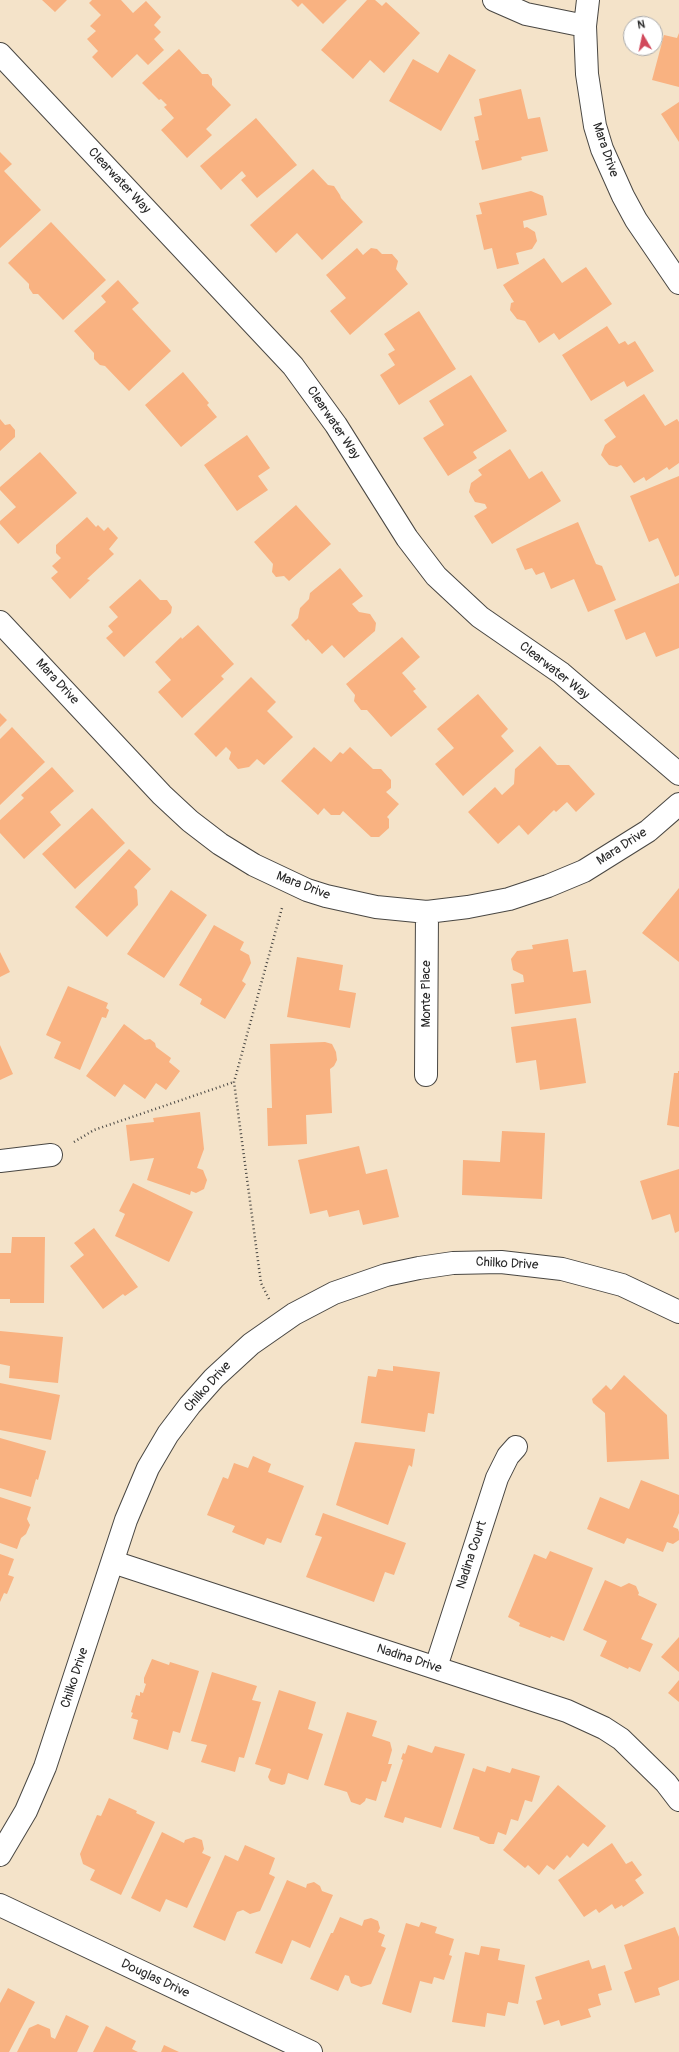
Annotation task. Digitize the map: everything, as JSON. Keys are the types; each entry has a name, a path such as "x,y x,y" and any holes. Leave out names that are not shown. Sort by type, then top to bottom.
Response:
{"street":[{"path":"494,0 526,14 585,26"},
{"name":"Mara Drive","path":"588,0 585,26 585,49 590,100 602,149 612,173 633,214 679,283"},
{"name":"Clearwater Way","path":"0,54 293,366 332,419 407,538 436,576 480,617 561,673 679,774"},
{"name":"Mara Drive","path":"0,622 167,800 190,821 220,844 254,866 307,890 350,902 376,907 427,912 468,908 509,899 567,879 584,871 628,845 661,821 679,804"},
{"name":"Monte Place","path":"426,1075 427,912"},
{"path":"0,1161 51,1155"},
{"name":"Chilko Drive","path":"0,1855 26,1811 46,1767 135,1497 153,1459 168,1434 202,1390 224,1367 251,1344 280,1323 334,1293 386,1275 435,1265 485,1261 539,1265 583,1274 636,1291 679,1312"},
{"name":"Nadina Court","path":"436,1667 498,1478 508,1456 516,1447"},
{"name":"Nadina Drive","path":"113,1562 548,1704 604,1728 637,1753 666,1783 679,1800"},
{"name":"Douglas Drive","path":"0,1906 311,2052"}],"path":[{"path":"280,1323 261,1283 234,1082 283,904"},
{"path":"51,1155 94,1130 234,1082"}],"building":[{"path":"42,0 67,0 55,12"},
{"path":"92,0 121,0 133,13 146,1 161,17 154,25 161,32 154,39 164,50 148,65 137,54 112,78 92,57 98,51 87,39 96,31 90,26 101,15 89,3"},
{"path":"291,0 347,0 323,24 302,3 298,7"},
{"path":"367,0 375,0 382,6 386,2 420,33 384,73 370,60 353,79 321,50"},
{"path":"679,33 679,87 652,80 658,56 663,56 664,35 677,38"},
{"path":"179,49 202,74 208,74 212,79 212,85 231,105 206,129 212,135 187,158 161,130 174,118 164,107 167,105 161,99 159,100 142,83"},
{"path":"449,54 476,70 441,131 389,101 413,59 438,73"},
{"path":"521,89 528,119 540,117 548,151 521,157 522,160 482,170 475,141 479,140 474,117 482,115 479,99"},
{"path":"679,102 679,142 661,114"},
{"path":"256,118 297,165 257,198 241,180 246,176 242,171 221,190 200,166"},
{"path":"0,152 12,164 4,171 41,210 0,248"},
{"path":"313,169 328,185 334,186 341,198 363,222 322,260 297,233 276,253 250,225"},
{"path":"531,191 543,196 547,215 523,221 524,228 527,227 535,232 537,241 532,249 516,253 519,264 497,269 492,248 484,250 476,215 482,214 479,203"},
{"path":"51,222 106,280 63,320 38,294 33,294 29,288 29,284 8,263"},
{"path":"357,248 363,255 371,248 377,249 382,254 392,254 398,261 396,269 408,284 350,335 330,311 346,298 326,275"},
{"path":"544,258 562,283 586,267 612,304 559,340 554,333 539,343 525,321 517,319 510,310 511,303 514,302 503,285"},
{"path":"118,280 139,303 132,309 171,351 129,391 105,366 100,365 94,359 94,353 74,331 106,302 101,296"},
{"path":"419,311 456,369 399,405 380,375 395,365 388,354 395,350 384,334"},
{"path":"607,326 619,344 625,341 628,345 635,341 654,371 627,387 624,381 591,401 562,355"},
{"path":"183,372 209,403 207,405 217,417 181,447 145,405"},
{"path":"471,375 507,431 473,452 477,458 448,476 423,438 444,425 429,401"},
{"path":"644,394 665,426 677,419 679,422 679,463 669,470 667,467 646,481 644,477 634,483 621,465 617,467 609,465 601,455 605,445 616,437 604,420"},
{"path":"0,419 5,425 10,424 15,430 15,437 0,451"},
{"path":"247,435 270,468 258,476 268,490 237,511 204,465"},
{"path":"510,449 529,479 542,471 561,501 492,544 474,516 487,508 485,504 475,502 469,492 471,483 482,475 478,470"},
{"path":"40,452 77,493 18,544 0,524 0,521 16,507 0,490 0,487"},
{"path":"679,476 679,575 675,577 658,538 649,542 630,496"},
{"path":"296,505 331,544 289,581 284,576 276,577 272,572 273,564 254,542"},
{"path":"87,517 96,527 98,525 104,531 108,527 118,538 109,549 114,554 87,579 90,580 70,599 51,578 58,572 52,566 61,558 56,553 56,545"},
{"path":"578,522 596,564 602,566 616,600 588,612 574,579 551,589 544,572 536,575 532,568 525,570 516,549"},
{"path":"340,568 363,596 352,604 359,612 370,614 376,623 375,631 344,658 332,645 322,654 308,639 306,641 291,625 298,618 300,608 309,599 310,593"},
{"path":"140,579 160,600 167,600 172,607 171,613 124,657 106,638 113,632 108,626 118,617 109,607"},
{"path":"679,583 679,648 656,657 645,632 626,640 614,610"},
{"path":"198,625 234,664 221,676 224,679 182,718 158,692 171,680 155,662 181,637 182,639"},
{"path":"402,637 420,657 402,673 416,689 413,691 427,707 391,737 367,710 361,710 354,701 355,695 346,684"},
{"path":"251,677 276,702 267,711 293,737 264,765 257,759 249,767 238,769 229,759 231,752 226,747 216,757 194,734"},
{"path":"478,694 508,729 501,736 514,751 463,796 435,764 454,748 437,729"},
{"path":"0,713 7,720 0,727"},
{"path":"12,727 45,762 0,805 0,739"},
{"path":"540,746 557,765 569,765 595,794 576,812 567,802 556,812 554,810 528,835 519,825 498,844 468,812 495,787 502,795 514,784 515,769"},
{"path":"314,747 331,762 340,752 343,754 350,747 373,769 381,769 391,780 391,788 386,792 399,804 387,817 389,819 389,828 379,837 371,837 343,811 340,815 331,815 324,808 318,815 281,781"},
{"path":"52,767 74,791 50,812 61,825 24,859 0,833 0,820 24,798 21,795"},
{"path":"92,808 125,843 75,889 42,854"},
{"path":"129,849 151,869 134,887 137,890 138,905 107,937 75,907"},
{"path":"679,888 679,962 642,933"},
{"path":"171,890 207,915 164,978 127,954"},
{"path":"214,925 244,942 240,950 249,955 251,963 242,981 246,984 225,1019 200,1004 202,999 179,985"},
{"path":"568,939 573,972 586,970 591,1003 515,1014 511,984 524,982 523,975 513,970 511,959 517,951 533,949 532,945"},
{"path":"0,952 10,972 0,977"},
{"path":"297,957 343,965 339,990 356,993 350,1028 287,1017"},
{"path":"68,986 108,1003 106,1008 109,1010 106,1018 102,1017 80,1070 54,1058 61,1042 46,1035"},
{"path":"576,1018 586,1083 540,1090 536,1060 516,1063 511,1027"},
{"path":"124,1024 145,1040 150,1039 155,1043 156,1047 171,1058 169,1062 180,1071 166,1090 156,1083 145,1099 124,1084 115,1097 86,1076"},
{"path":"325,1042 332,1044 336,1052 337,1060 334,1066 330,1069 332,1113 306,1115 307,1144 268,1146 267,1108 272,1108 270,1044"},
{"path":"0,1045 13,1074 0,1080"},
{"path":"678,1071 679,1127 667,1125 674,1073 678,1073"},
{"path":"200,1112 204,1149 197,1168 203,1170 207,1180 204,1189 196,1193 191,1191 190,1195 147,1180 154,1158 130,1161 126,1125 154,1122 153,1118"},
{"path":"502,1131 545,1133 542,1199 462,1195 463,1160 500,1162"},
{"path":"359,1146 366,1174 387,1169 399,1217 363,1225 359,1210 329,1217 327,1210 310,1214 298,1160"},
{"path":"679,1169 679,1231 675,1233 670,1214 652,1220 640,1181"},
{"path":"133,1183 193,1212 169,1262 115,1236 125,1214 119,1211"},
{"path":"94,1228 138,1287 125,1296 123,1294 103,1309 70,1266 84,1255 74,1243"},
{"path":"12,1237 45,1237 44,1303 10,1303 10,1299 0,1299 0,1253 11,1253"},
{"path":"0,1331 63,1337 58,1383 9,1378 10,1366 0,1364"},
{"path":"393,1366 440,1372 434,1414 428,1413 425,1432 361,1423 368,1376 376,1377 378,1369 393,1371"},
{"path":"624,1375 667,1415 669,1459 607,1462 605,1413 593,1403 592,1399 606,1385 611,1390"},
{"path":"0,1383 60,1395 51,1440 0,1430"},
{"path":"0,1438 46,1451 38,1480 36,1479 31,1497 0,1488"},
{"path":"355,1442 415,1449 412,1467 409,1465 388,1525 336,1505"},
{"path":"253,1456 271,1464 268,1472 304,1486 281,1543 267,1538 264,1545 232,1532 235,1526 207,1515 223,1477 228,1479 234,1463 248,1468"},
{"path":"641,1480 679,1495 679,1513 673,1527 678,1529 679,1540 673,1544 667,1542 663,1552 627,1538 624,1544 587,1529 600,1497 629,1509"},
{"path":"0,1497 31,1507 27,1519 30,1525 26,1534 21,1538 17,1549 0,1543"},
{"path":"323,1513 406,1543 394,1575 385,1572 374,1602 306,1577 322,1537 315,1535"},
{"path":"550,1551 593,1568 564,1641 551,1636 550,1638 519,1626 520,1623 508,1617 534,1554 546,1559"},
{"path":"0,1554 14,1559 8,1575 14,1577 7,1594 4,1593 0,1602"},
{"path":"605,1580 621,1587 629,1583 636,1586 639,1593 638,1595 657,1604 641,1639 653,1644 640,1672 629,1667 628,1669 600,1656 607,1641 583,1630"},
{"path":"679,1637 679,1672 661,1657"},
{"path":"152,1659 169,1665 170,1662 199,1671 180,1733 173,1731 168,1750 133,1739 138,1720 131,1718 133,1713 131,1712 136,1695 140,1696 140,1692 143,1693 146,1684 144,1683 144,1678"},
{"path":"212,1672 257,1686 252,1700 261,1702 244,1758 239,1757 235,1772 201,1762 207,1745 191,1741"},
{"path":"679,1680 679,1702 668,1693"},
{"path":"279,1690 316,1702 308,1729 323,1734 308,1780 288,1773 285,1784 282,1785 270,1781 268,1777 271,1769 255,1764"},
{"path":"347,1712 377,1721 372,1736 390,1742 392,1750 388,1764 392,1764 386,1782 382,1781 376,1801 366,1798 360,1805 351,1802 347,1792 324,1785"},
{"path":"408,1745 432,1753 435,1746 465,1754 441,1828 405,1817 403,1823 384,1817 403,1760 401,1759 403,1753 405,1754"},
{"path":"487,1766 510,1773 512,1768 540,1776 532,1802 525,1800 518,1821 511,1819 506,1835 498,1832 494,1844 489,1844 480,1840 479,1837 453,1829 473,1768 485,1772"},
{"path":"558,1785 606,1826 588,1847 583,1843 570,1858 567,1855 554,1870 547,1865 539,1875 528,1865 525,1868 503,1850"},
{"path":"109,1798 137,1811 136,1813 155,1822 121,1895 90,1880 95,1870 83,1864 80,1854 97,1815 101,1816"},
{"path":"162,1832 184,1843 185,1840 194,1837 202,1840 204,1849 202,1853 211,1857 187,1908 166,1899 160,1912 131,1898"},
{"path":"612,1843 626,1864 632,1861 642,1875 635,1880 644,1893 623,1907 622,1905 615,1909 612,1904 599,1913 596,1909 584,1917 558,1880"},
{"path":"245,1845 275,1858 269,1874 275,1877 260,1911 250,1914 243,1910 237,1912 225,1941 193,1927 225,1855 238,1861"},
{"path":"287,1880 306,1888 307,1884 314,1882 320,1886 322,1891 333,1895 310,1948 292,1940 282,1964 255,1953"},
{"path":"340,1917 362,1926 364,1920 371,1918 378,1921 380,1928 378,1932 385,1935 381,1946 386,1948 371,1984 361,1987 351,1983 349,1976 345,1975 338,1991 310,1979"},
{"path":"421,1922 437,1927 435,1933 454,1939 449,1955 452,1956 444,1980 434,1977 432,1984 420,1981 411,2013 382,2004 406,1923 419,1927"},
{"path":"675,1927 679,1937 679,1980 658,1988 660,1995 635,2003 624,1972 632,1969 624,1945"},
{"path":"481,1946 500,1949 498,1960 525,1965 518,2004 508,2002 505,2016 487,2013 485,2027 452,2022 465,1952 479,1955"},
{"path":"589,1960 592,1969 605,1965 612,1990 598,1994 601,2005 588,2009 591,2017 561,2026 559,2020 544,2025 536,2001 542,1999 535,1977"},
{"path":"8,1988 35,2002 9,2052 0,2052 0,2003"},
{"path":"66,2015 89,2026 77,2052 17,2052 29,2028 38,2024 50,2029 51,2037 55,2039"},
{"path":"106,2026 136,2041 132,2049 138,2052 93,2052"},
{"path":"164,2045 179,2052 161,2052"}]}
